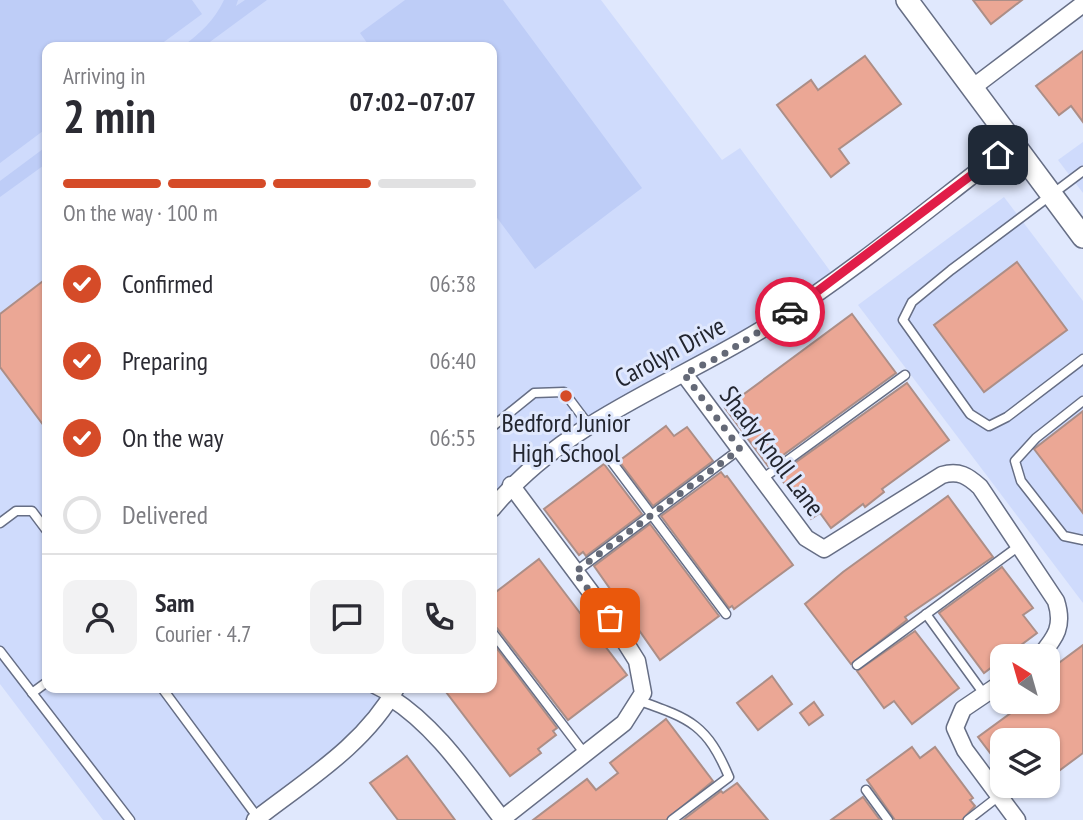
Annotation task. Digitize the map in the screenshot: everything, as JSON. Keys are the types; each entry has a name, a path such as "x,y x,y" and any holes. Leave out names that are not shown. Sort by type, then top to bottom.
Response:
{"street":[{"path":"907,0 1083,237"},
{"path":"972,88 1083,4"},
{"name":"Carolyn Drive","path":"497,503 511,485 588,424 684,374 776,321 1013,144"},
{"name":"Shady Knoll Lane","path":"684,374 806,538 824,549 942,475 953,472 968,476 979,487 1056,601 1061,618 1057,632 1048,644"},
{"path":"257,819 352,744 394,693 444,747 503,820 624,723 640,701 642,675 636,661 511,485"},
{"path":"990,690 962,709 955,727 965,750 990,784"},
{"path":"1000,798 1017,820"}],"lane":[{"path":"1083,171 912,302 903,320 970,414 989,426 1007,417 1083,359"},
{"path":"762,479 905,375"},
{"path":"497,423 534,393 564,392 588,424"},
{"path":"1083,401 1036,438 1015,461 1021,481 1064,536 1083,540"},
{"path":"575,572 740,449"},
{"path":"612,462 726,614"},
{"path":"0,523 16,510 32,511 42,524"},
{"path":"857,665 1019,546"},
{"path":"926,614 984,694"},
{"path":"497,639 585,754"},
{"path":"0,651 130,820"},
{"path":"33,693 42,686"},
{"path":"166,693 257,819"},
{"path":"640,701 700,727 719,753 729,776 672,820"},
{"path":"866,790 888,820"},
{"path":"968,820 996,798"}],"shaded area":[{"name":"Bedford Junior High School","path":"0,0 601,0 722,160 740,148 836,279 596,419 497,505 497,42 42,42 42,693 393,693 379,715 255,820 103,820 0,684"},
{"path":"0,0 192,0 202,14 164,42 42,42 42,132 0,163"},
{"path":"224,0 238,0 236,6 245,0 267,0 210,42 188,42 216,14"},
{"path":"405,0 503,0 642,188 535,269 497,218 497,42 366,42 360,33"},
{"path":"1083,142 1083,193 1058,160"},
{"path":"42,150 42,167 0,197 0,181"},
{"path":"1004,197 1083,301 1083,603 858,305"}],"building":[{"path":"973,0 1022,0 991,24"},
{"path":"1083,51 1083,122 1071,106 1059,115 1036,86"},
{"path":"865,56 901,104 839,149 849,163 831,177 777,105 811,80 818,90"},
{"path":"1017,262 1067,330 984,392 934,325"},
{"path":"42,282 42,423 0,367 0,314"},
{"path":"852,314 896,373 768,466 725,408"},
{"path":"907,383 949,440 882,489 884,492 865,507 863,504 831,528 820,513 811,519 778,475"},
{"path":"1083,411 1083,513 1034,449"},
{"path":"666,426 674,436 687,427 713,461 653,506 619,461"},
{"path":"604,464 642,514 586,556 583,552 579,555 544,509"},
{"path":"721,472 727,476 793,565 734,609 732,606 729,608 661,516"},
{"path":"948,496 993,557 905,617 907,620 851,664 805,604 843,572"},
{"path":"650,524 719,616 660,660 594,566"},
{"path":"539,559 627,675 568,720 497,628 497,591"},
{"path":"1002,567 1033,608 1023,615 1037,633 1022,644 990,644 990,668 984,673 939,613"},
{"path":"915,631 959,688 912,724 894,701 884,708 857,671"},
{"path":"1083,645 1083,753 1060,770 1060,728 990,728 1010,714 1060,714 1060,662"},
{"path":"497,649 557,728 553,731 556,735 538,749 541,753 510,776 447,693 497,693"},
{"path":"772,676 792,704 758,730 737,703"},
{"path":"814,702 823,715 809,725 800,713"},
{"path":"666,719 713,781 666,820 533,820 587,779 596,790 618,773 610,763"},
{"path":"990,728 990,753 978,737"},
{"path":"912,747 920,758 935,747 973,798 970,800 975,806 962,820 895,820 867,780"},
{"path":"407,756 455,820 398,820 370,783"},
{"path":"737,783 768,820 683,820 721,791 723,793"},
{"path":"863,797 880,820 831,820"}],"way so far":[{"path":"610,618 575,572 740,449 684,374 719,357 790,312"}],"place":[{"name":"Bedford Junior High School","path":"566,396"}],"route":[{"path":"790,312 998,155"}]}
